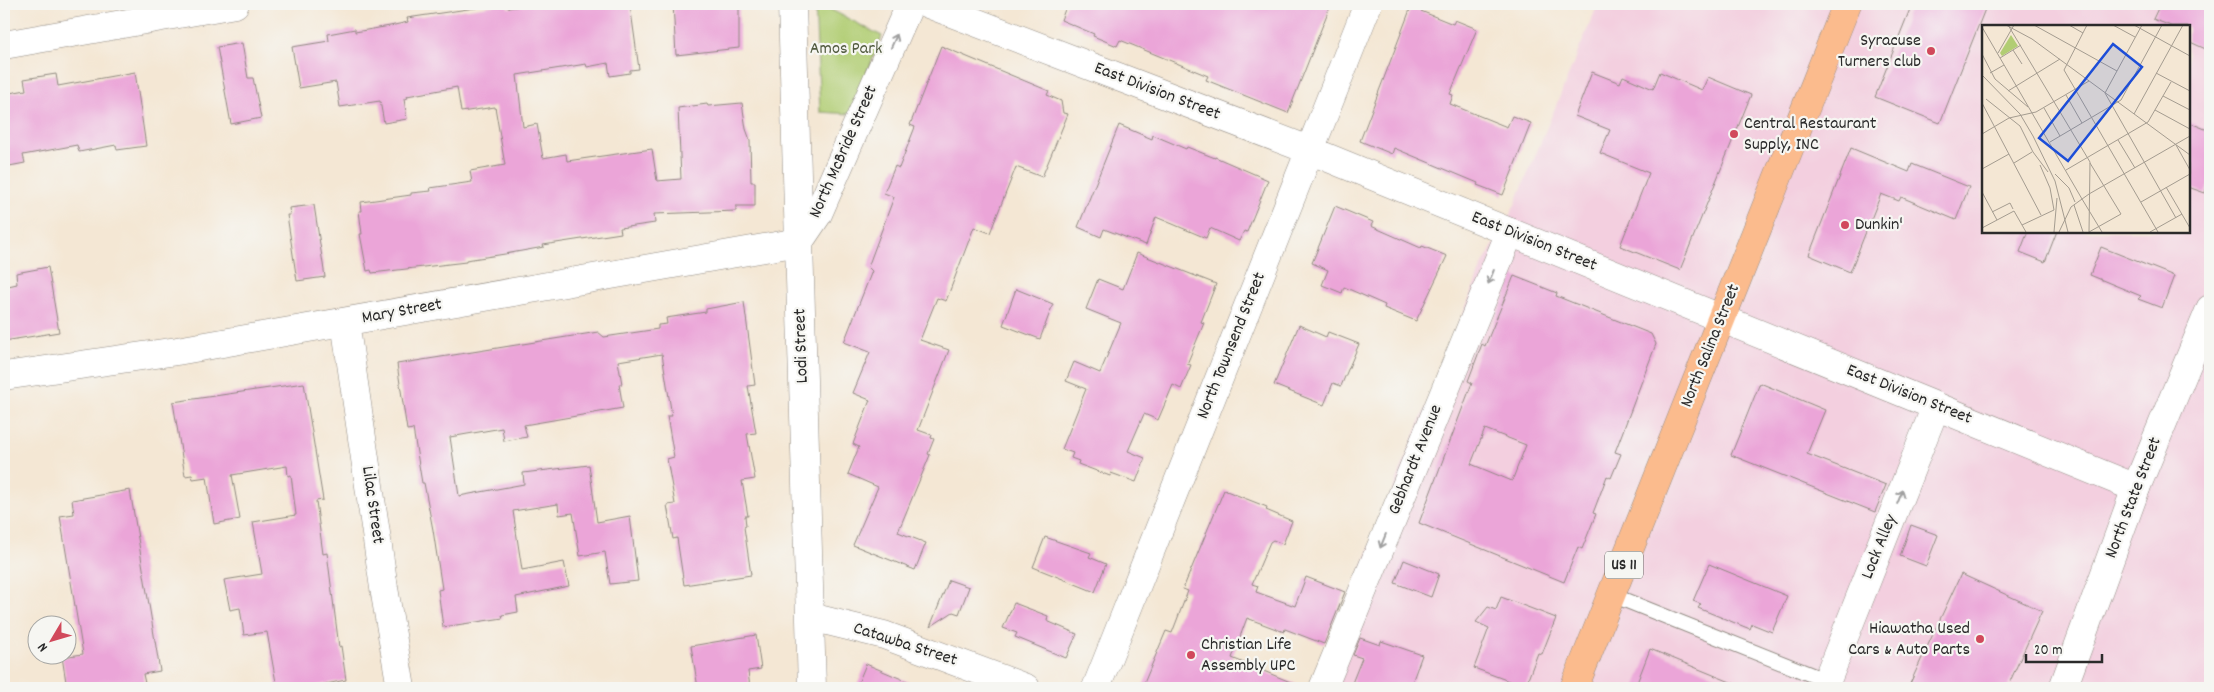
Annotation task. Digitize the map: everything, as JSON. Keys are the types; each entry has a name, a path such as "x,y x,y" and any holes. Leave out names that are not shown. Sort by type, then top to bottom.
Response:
{"main road":[{"name":"North Salina Street","path":"1574,688 1847,4"}],"street":[{"path":"4,45 235,4"},
{"name":"Lodi Street","path":"792,4 812,688"},
{"name":"North McBride Street","path":"799,242 818,214 910,4"},
{"name":"East Division Street","path":"928,4 1309,150 2136,488"},
{"name":"North Townsend Street","path":"1096,688 1368,4"},
{"name":"Gebhardt Avenue","path":"1323,688 1510,232"},
{"name":"Mary Street","path":"4,376 176,351 799,242"},
{"name":"North State Street","path":"2062,688 2136,488 2210,309"},
{"name":"Lilac Street","path":"346,322 401,688"},
{"name":"Lock Alley","path":"1826,685 1936,406"},
{"name":"Catawba Street","path":"811,617 884,635 1026,688"}],"lane":[{"path":"1612,595 1826,685"}],"shaded area":[{"path":"1598,4 2210,4 2210,688 1314,688 1482,266 1514,207"}],"green space":[{"name":"Amos Park","path":"815,4 820,4 882,36 850,114 820,112"}],"building":[{"path":"507,4 508,8 534,4 630,4 639,69 630,70 630,73 610,76 608,63 587,67 586,64 517,75 523,127 537,124 543,158 566,154 567,161 652,149 657,181 681,179 678,108 707,104 708,106 742,103 746,129 750,140 751,182 755,182 755,206 736,206 736,211 654,214 655,223 620,228 621,233 543,245 544,247 466,260 466,262 372,273 371,270 367,271 360,234 362,234 359,211 362,211 361,202 411,195 411,193 431,191 430,188 472,182 470,171 505,165 495,107 461,112 457,87 407,96 408,98 404,99 407,119 384,123 380,101 340,107 336,82 299,88 292,47 329,41 328,34 355,29 355,32 390,26 408,22 407,18"},
{"path":"673,4 739,4 739,48 676,55"},
{"path":"1067,4 1331,4 1288,113 1206,80 1208,76 1120,40 1117,46 1093,36 1094,34 1061,20"},
{"name":"Syracuse Turners club","path":"1912,4 1987,4 1940,123 1875,97"},
{"path":"2160,4 2210,4 2210,51 2189,41 2189,25 2168,25 2153,19"},
{"path":"1411,7 1453,24 1455,20 1477,29 1450,94 1453,95 1450,104 1507,127 1512,116 1531,123 1503,195 1394,148 1392,154 1360,141"},
{"path":"242,43 248,78 253,78 261,118 231,124 217,47"},
{"path":"941,46 1049,91 1047,95 1061,101 1063,113 1068,114 1042,177 1016,167 990,233 974,227 946,301 937,298 920,340 949,350 918,430 932,435 931,438 934,439 928,454 930,455 898,532 926,543 915,570 853,545 878,487 848,474 859,447 853,444 870,400 853,393 870,352 844,342 872,271 868,267 894,197 884,193 895,166 899,168 915,127 910,125"},
{"path":"135,72 146,146 117,150 116,145 79,152 77,145 23,155 25,163 4,167 4,94 26,90 24,79 56,74 58,86"},
{"path":"1592,72 1620,83 1623,76 1653,89 1660,72 1702,90 1708,77 1751,95 1680,270 1620,246 1649,173 1600,153 1610,130 1575,116"},
{"path":"2189,122 2210,131 2210,179 2205,193 2189,187"},
{"path":"1119,125 1152,139 1153,135 1186,149 1187,147 1215,157 1268,180 1247,232 1244,231 1239,241 1210,228 1206,238 1156,217 1146,245 1104,229 1101,237 1078,227"},
{"path":"1851,148 1909,172 1912,164 1969,187 1956,220 1901,197 1899,201 1881,194 1850,272 1809,255"},
{"path":"314,205 325,277 297,281 287,215 290,215 289,208"},
{"path":"1335,206 1373,222 1371,226 1421,248 1422,246 1447,256 1416,321 1384,308 1385,305 1344,287 1342,293 1322,285 1328,270 1312,263"},
{"path":"2028,232 2057,232 2045,262 2020,252"},
{"path":"2101,247 2174,276 2162,308 2138,299 2141,296 2090,275"},
{"path":"1137,253 1216,284 1201,322 1204,323 1187,364 1191,365 1181,389 1173,385 1158,420 1144,414 1128,451 1145,458 1136,482 1111,473 1110,476 1078,464 1079,461 1071,458 1073,453 1062,449 1086,389 1066,381 1074,362 1100,373 1121,323 1086,309 1098,279 1123,289"},
{"path":"48,267 59,332 4,341 4,287 17,284 16,273"},
{"path":"1514,276 1557,293 1556,296 1651,334 1656,344 1615,452 1621,454 1611,478 1607,476 1593,513 1596,514 1582,549 1578,547 1564,582 1419,523 1472,383 1468,381 1482,344 1485,346","holes":["1485,429 1526,445 1512,481 1471,464"]},
{"path":"1016,289 1053,304 1040,339 1003,325"},
{"path":"744,302 755,385 748,386 756,433 747,434 755,479 742,481 748,516 745,516 746,526 744,527 751,575 684,585 677,538 673,539 667,505 675,504 667,459 674,457 667,416 672,416 662,354 618,361 622,384 619,384 623,408 524,425 527,437 504,441 502,428 450,437 459,496 524,484 523,473 589,465 597,522 630,516 638,581 610,584 605,552 580,556 573,513 559,515 558,504 513,511 522,570 564,562 569,586 516,597 518,612 502,615 503,618 443,627 438,590 442,589 433,530 424,483 422,483 413,429 407,430 397,364 598,332 604,337 658,329 658,325 667,324 666,318 706,312 706,309"},
{"path":"1299,325 1326,337 1328,332 1359,344 1341,386 1333,383 1324,405 1274,385"},
{"path":"304,383 323,500 316,501 323,554 327,553 339,647 341,646 346,680 311,687 277,688 267,632 244,635 240,608 230,610 224,580 262,574 253,522 296,515 291,475 288,476 287,466 232,475 240,519 214,524 207,477 193,479 192,475 185,476 173,402"},
{"path":"1760,383 1825,410 1807,454 1886,485 1875,512 1731,455"},
{"path":"130,490 160,671 143,674 146,688 67,688 63,664 78,664 78,655 83,654 78,614 76,614 60,516 74,514 72,500"},
{"path":"1224,490 1267,507 1266,510 1292,521 1283,544 1273,540 1270,542 1252,584 1258,586 1256,592 1295,606 1306,577 1345,592 1324,644 1285,629 1284,632 1247,618 1232,658 1305,688 1142,688 1166,631 1172,633 1188,591 1183,589"},
{"path":"1911,525 1938,535 1926,566 1900,556"},
{"path":"1045,537 1091,553 1089,557 1106,564 1095,592 1033,567"},
{"path":"1404,560 1439,574 1431,597 1395,583"},
{"path":"1709,564 1787,596 1772,632 1752,624 1750,629 1698,608 1701,604 1693,601"},
{"name":"Hiawatha Used Cars & Auto Parts","path":"1961,574 2042,611 2007,688 1908,688"},
{"path":"949,580 969,587 959,614 953,612 930,627"},
{"path":"1501,597 1556,618 1542,654 1538,653 1525,687 1474,668 1489,628 1476,622 1488,607 1496,610"},
{"path":"1014,603 1048,616 1047,621 1077,634 1066,658 1015,637 1017,633 1003,628"},
{"path":"756,635 761,669 748,671 750,688 698,688 691,646"},
{"path":"1360,638 1380,645 1381,641 1422,655 1410,688 1350,688 1362,658 1353,655"},
{"path":"1650,649 1745,688 1635,688"},
{"path":"866,664 923,688 856,688"}],"place":[{"name":"Syracuse Turners club","path":"1931,51"},
{"name":"Central Restaurant Supply, INC","path":"1734,134"},
{"name":"Dunkin'","path":"1845,225"},
{"name":"Hiawatha Used Cars & Auto Parts","path":"1980,639"},
{"name":"Christian Life Assembly UPC","path":"1191,655"}]}
